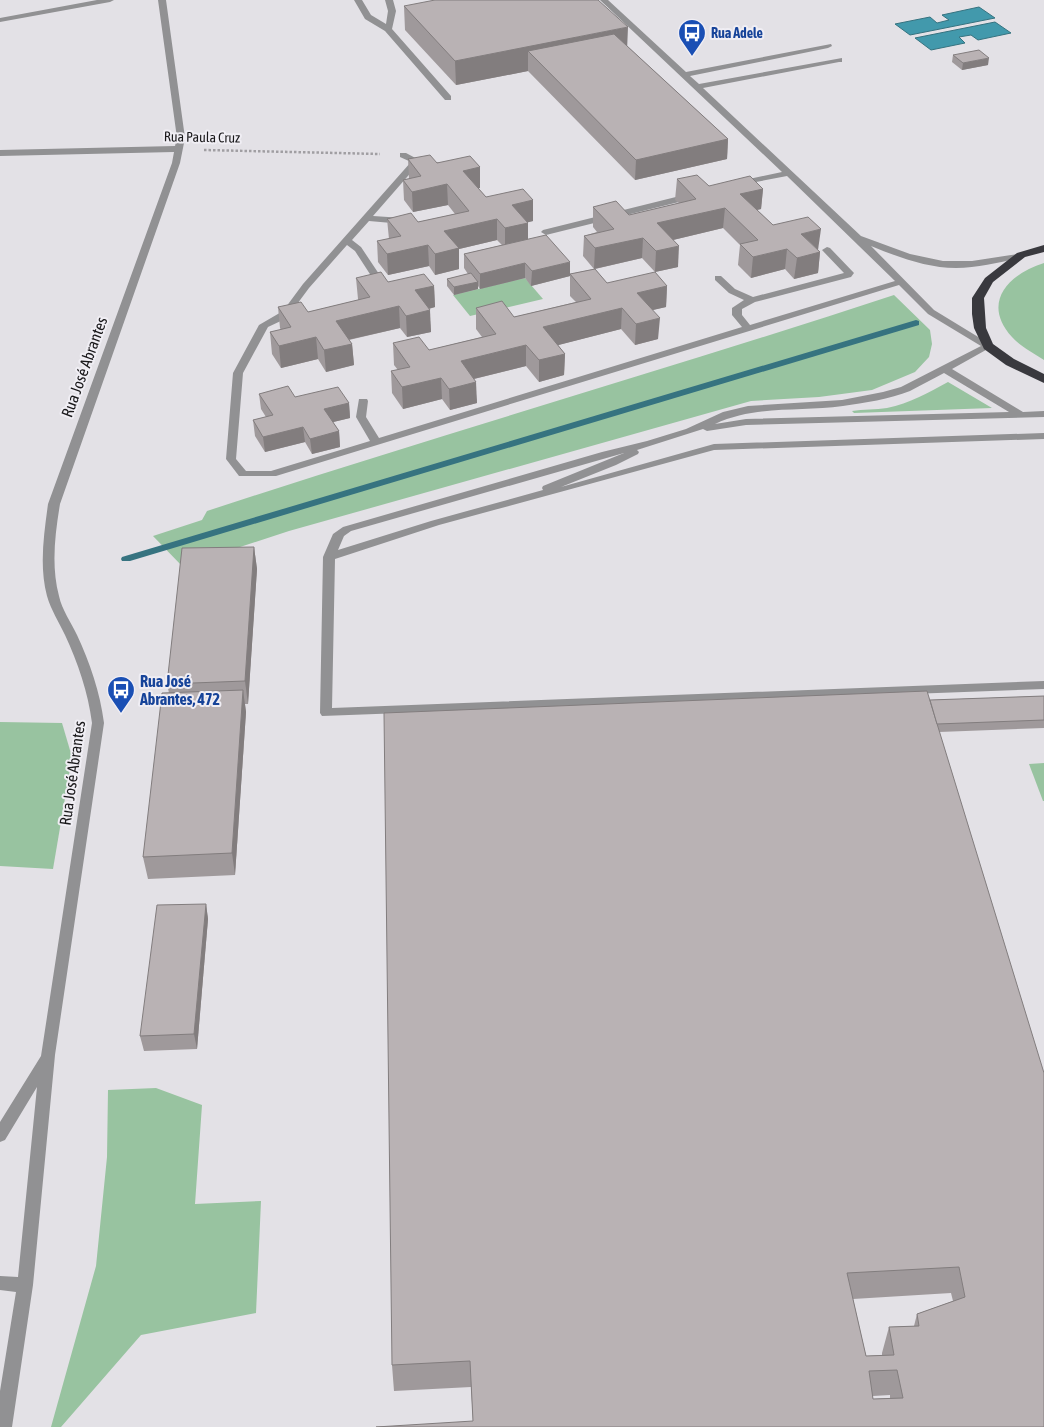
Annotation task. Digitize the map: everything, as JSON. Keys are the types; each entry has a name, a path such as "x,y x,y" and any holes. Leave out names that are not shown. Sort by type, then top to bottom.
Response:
{"highway":[{"path":"1044,248 1021,255 989,280 978,298 980,328 988,346 1010,362 1044,379"}],"street":[{"path":"0,20 110,0"},
{"name":"Rua José Abrantes","path":"3,1427 25,1285 48,1055 98,724 97,706 90,680 53,597 49,569 49,533 54,504 176,163 179,149 181,138 162,0"},
{"path":"358,0 368,17 388,30 448,98"},
{"path":"388,30 393,17 392,6 389,0"},
{"path":"604,0 857,237 931,312 988,346"},
{"path":"684,75 828,46"},
{"path":"697,87 839,60"},
{"name":"Rua Paula Cruz","path":"0,152 179,149"},
{"path":"403,155 417,161 306,286 290,314 264,325 238,373 231,459 243,474 272,474 900,282"},
{"path":"728,186 789,173"},
{"path":"546,232 699,194"},
{"path":"366,218 406,221 410,224"},
{"path":"857,237 915,259 939,264 972,264 1021,255"},
{"path":"346,240 358,249 382,286"},
{"path":"748,328 736,311 737,308 752,300 848,275 849,273 827,250"},
{"path":"718,278 732,291 752,300"},
{"path":"988,346 905,389 884,396 842,403 748,410 727,414 690,430 651,443 606,454 347,529 339,534 329,557 326,713 1044,685"},
{"path":"943,368 1020,414"},
{"path":"363,401 361,417 376,442"},
{"path":"690,430 746,422 835,422 1044,414"},
{"path":"329,557 435,523 714,447 1044,436"},
{"path":"524,498 563,481 612,464 651,443"},
{"path":"0,1135 48,1055"},
{"path":"0,1283 25,1285"}],"path":[{"name":"Rua Paula Cruz","path":"179,149 403,155"}],"green space":[{"path":"1044,263 1044,360 1023,347 1012,337 1003,325 999,313 999,302 1003,291 1019,274"},
{"path":"525,278 543,299 470,316 453,295"},
{"path":"894,295 930,330 932,344 929,357 915,372 872,390 819,397 751,401 289,531 182,566 153,536 202,520 207,511"},
{"path":"948,382 992,408 854,413 852,411 883,409 895,406 919,397"},
{"path":"0,722 62,723 72,757 53,869 0,866"},
{"path":"1044,763 1044,801 1043,801 1029,764"},
{"path":"156,1088 202,1105 195,1204 261,1201 256,1313 141,1335 61,1427 51,1427 96,1266 107,1157 108,1090"}],"water":[{"path":"979,7 995,18 910,35 895,24 930,17 937,23 949,20 942,15"},
{"path":"995,22 1011,33 978,40 971,35 959,37 965,43 931,50 915,38"}],"building":[{"path":"435,0 598,0 628,27 455,61 404,6"},
{"path":"614,34 728,139 636,160 528,51"},
{"path":"979,50 989,58 963,63 953,55"},
{"path":"430,155 437,163 470,156 480,167 463,171 486,197 523,189 533,200 512,205 528,223 505,228 497,219 444,231 459,248 435,254 428,245 387,254 377,241 401,236 387,219 411,213 418,222 469,211 447,184 412,192 403,180 421,176 408,159"},
{"path":"697,175 709,186 750,176 763,189 740,194 773,225 808,217 821,229 801,234 820,252 797,258 787,249 753,257 740,244 758,240 725,208 657,223 679,246 656,251 643,238 595,248 584,236 614,229 593,207 616,201 629,215 696,199 677,179"},
{"path":"546,235 570,262 532,271 525,263 480,274 464,254"},
{"path":"595,269 607,283 655,272 667,286 637,293 660,318 636,324 622,308 543,327 565,354 539,360 526,345 461,361 476,382 449,389 441,378 402,387 391,371 410,367 393,343 419,337 429,350 496,334 476,308 502,301 514,317 591,299 570,274"},
{"path":"381,272 388,282 424,274 434,286 415,290 430,310 406,316 399,306 336,321 352,344 324,350 316,337 279,346 270,332 291,327 278,307 301,302 308,312 370,297 356,278"},
{"path":"471,273 478,282 454,287 447,279"},
{"path":"288,386 295,397 338,387 349,403 324,409 339,431 310,439 303,427 263,437 253,420 273,415 259,394"},
{"path":"254,547 245,681 167,684 182,548"},
{"path":"243,690 232,853 143,857 162,693"},
{"path":"927,691 1044,1073 1044,1427 376,1427 473,1421 470,1361 392,1365 384,713","holes":["959,1267 965,1297 917,1314 919,1326 889,1327 894,1355 866,1356 847,1273","897,1370 903,1398 873,1399 869,1371"]},
{"path":"1044,696 1044,720 937,724 930,700"},
{"path":"206,904 194,1034 140,1036 157,905"}],"waterway":[{"path":"126,559 916,323"}],"place":[{"name":"Rua Adele","path":"692,57"},
{"name":"Rua José Abrantes, 472","path":"121,714"}]}
